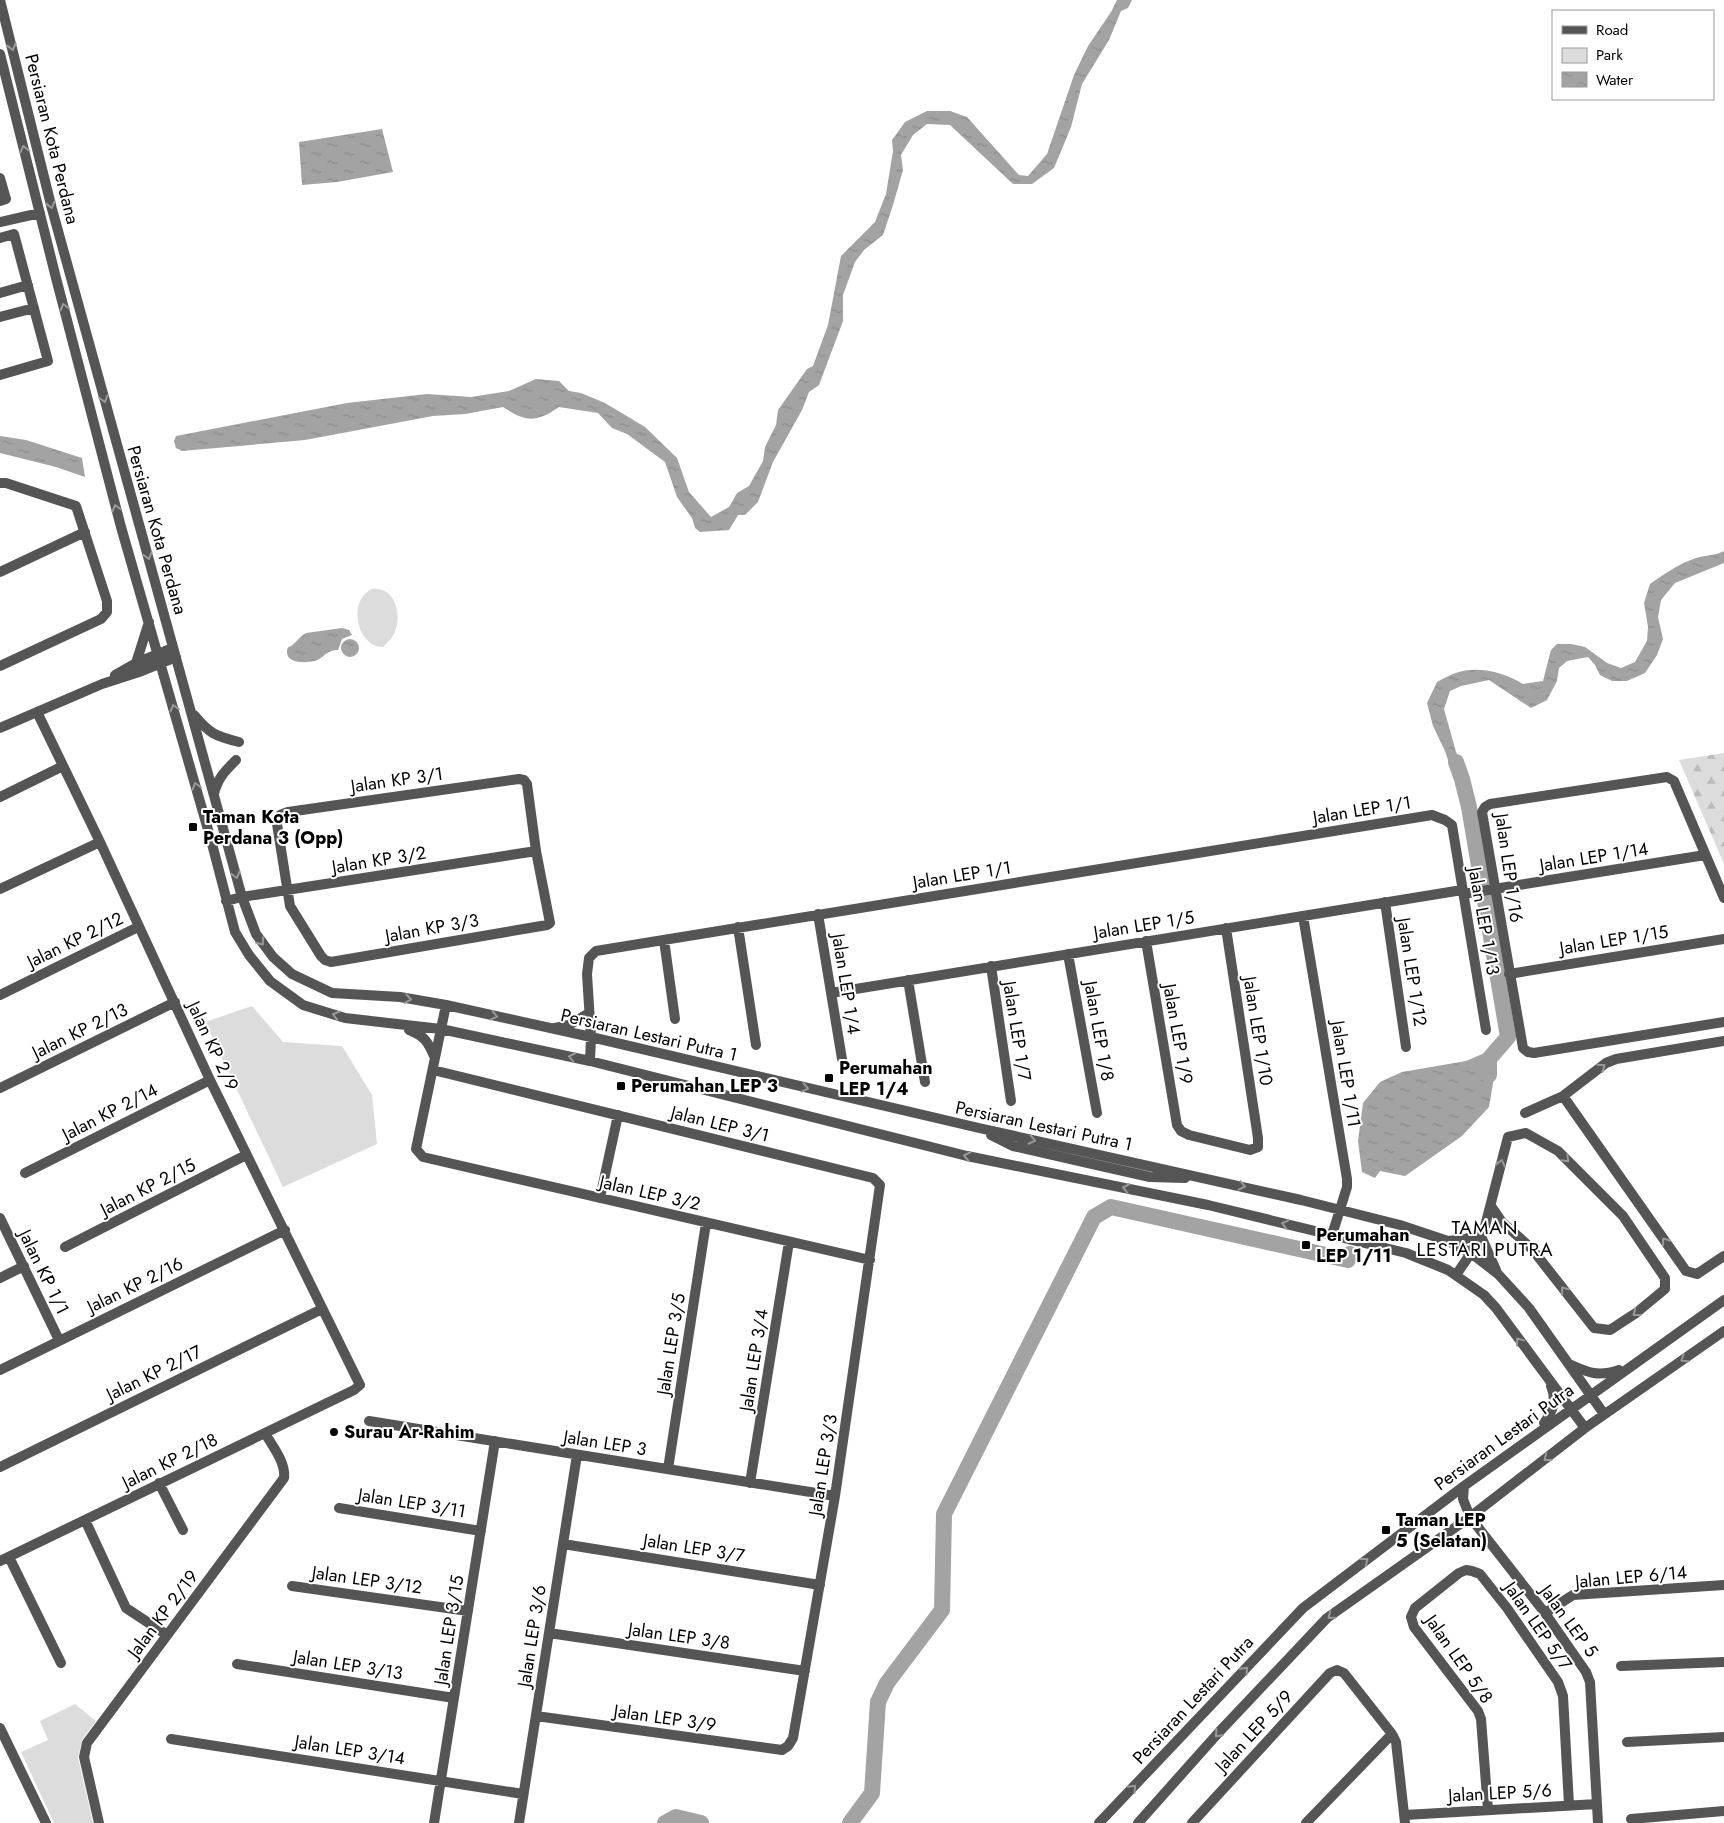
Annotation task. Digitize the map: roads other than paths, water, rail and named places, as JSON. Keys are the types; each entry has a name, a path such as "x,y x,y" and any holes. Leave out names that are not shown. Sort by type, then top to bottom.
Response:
{"street":[{"name":"Persiaran Kota Perdana","path":"0,0 52,209 242,897 256,934 273,957 292,974 332,993 370,996"},
{"name":"Persiaran Kota Perdana","path":"0,54 104,463 211,840 235,932 249,955 270,981 303,1005 344,1018 384,1022"},
{"path":"0,178 3,200"},
{"path":"0,222 40,213"},
{"path":"0,238 14,234 48,361 0,375"},
{"path":"0,293 28,285"},
{"path":"0,317 34,308"},
{"path":"0,483 6,482 76,506 107,601 107,612 101,618 0,666"},
{"path":"0,572 85,532"},
{"path":"136,662 149,622"},
{"path":"0,728 175,652"},
{"path":"102,684 136,662 160,658"},
{"name":"Jalan KP 2/9","path":"37,712 100,842 210,1080 360,1385 354,1390"},
{"path":"192,712 208,732 221,738 239,742"},
{"path":"214,794 216,784 224,772 236,760"},
{"path":"0,797 63,766"},
{"name":"Jalan LEP 1/16","path":"1724,898 1674,781 1671,778 1667,777 1490,804 1482,812 1492,890 1523,1048 1534,1054 1724,1022"},
{"name":"Jalan KP 3/1","path":"288,891 276,824 280,815 288,812 519,779 524,780 527,784 536,851"},
{"name":"Jalan LEP 1/1","path":"590,1061 591,1037 587,974 589,958 596,951 1432,815 1445,820"},
{"name":"Jalan LEP 1/13","path":"1445,820 1452,825 1466,892 1486,1030"},
{"path":"0,889 100,842"},
{"name":"Jalan KP 3/2","path":"226,901 536,851"},
{"name":"Jalan KP 3/3","path":"288,891 290,906 308,936 321,956 331,962 547,925 550,923 550,919 536,851"},
{"name":"Jalan LEP 1/14","path":"1466,892 1492,890 1705,855"},
{"name":"Jalan LEP 1/5","path":"831,992 1385,902 1466,892"},
{"name":"Jalan LEP 1/12","path":"1385,902 1406,1047"},
{"name":"Jalan LEP 1/4","path":"818,914 842,1059"},
{"name":"Jalan LEP 1/11","path":"1303,916 1347,1179 1347,1187 1332,1236"},
{"name":"Jalan KP 2/12","path":"0,995 138,927"},
{"path":"738,927 756,1044"},
{"name":"Jalan LEP 1/10","path":"1181,1131 1189,1135 1250,1150 1258,1147 1226,928"},
{"name":"Jalan LEP 1/15","path":"1509,974 1724,939"},
{"path":"664,940 675,1019"},
{"name":"Jalan LEP 1/9","path":"1146,941 1177,1124 1181,1131"},
{"name":"Jalan LEP 1/8","path":"1068,954 1097,1113"},
{"name":"Jalan LEP 1/7","path":"991,966 1011,1101"},
{"path":"908,980 925,1082"},
{"name":"Persiaran Lestari Putra 1","path":"370,996 400,997 446,1005 591,1037 979,1128 1013,1146 1150,1177 1210,1179 1340,1210"},
{"name":"Jalan KP 2/13","path":"0,1088 175,1002"},
{"path":"432,1070 446,1005"},
{"path":"552,1029 569,1025 590,1013"},
{"path":"384,1022 441,1030 590,1061 967,1156 1208,1205 1406,1253 1448,1270 1484,1295 1496,1308 1585,1428"},
{"path":"384,1022 421,1034 435,1058"},
{"path":"1525,1113 1563,1096 1606,1064 1616,1059 1724,1041"},
{"name":"Jalan LEP 3/1","path":"432,1070 873,1178 880,1186"},
{"name":"Jalan LEP 3/2","path":"432,1070 416,1149 423,1157 870,1260"},
{"name":"Jalan KP 2/14","path":"24,1173 210,1080"},
{"path":"1563,1096 1686,1271 1697,1274 1724,1256"},
{"path":"600,1198 618,1115"},
{"path":"1456,1275 1471,1253 1483,1230 1508,1137 1526,1132 1558,1151 1623,1216 1665,1278 1665,1289 1636,1313 1610,1330 1594,1328 1532,1249 1508,1228 1491,1206"},
{"name":"Jalan KP 2/15","path":"65,1247 246,1155"},
{"name":"Jalan LEP 3/3","path":"788,1746 793,1738 836,1496 880,1186"},
{"path":"1340,1210 1400,1225 1448,1241 1471,1253 1498,1274 1529,1308 1604,1414"},
{"name":"Jalan KP 1/1","path":"0,1218 59,1340"},
{"name":"Jalan LEP 3/5","path":"668,1469 706,1223"},
{"path":"1448,1241 1465,1239 1499,1224 1508,1228"},
{"name":"Jalan KP 2/16","path":"0,1370 285,1230"},
{"path":"1483,1230 1488,1255 1498,1274"},
{"name":"Jalan LEP 3/4","path":"750,1483 789,1242"},
{"path":"0,1278 24,1266"},
{"name":"Persiaran Lestari Putra","path":"1099,1823 1303,1608 1570,1408 1724,1300"},
{"name":"Jalan KP 2/17","path":"0,1467 322,1309"},
{"path":"1138,1823 1220,1731 1327,1618 1470,1517 1604,1414 1724,1331"},
{"path":"1568,1364 1598,1375 1630,1366"},
{"path":"1538,1432 1552,1413 1554,1404 1555,1395 1548,1380"},
{"name":"Jalan KP 2/18","path":"4,1559 354,1390"},
{"name":"Jalan LEP 3","path":"369,1421 836,1496"},
{"name":"Jalan KP 2/19","path":"99,1823 84,1757 87,1743 284,1478 283,1465 265,1433"},
{"name":"Jalan LEP 3/15","path":"434,1823 495,1441"},
{"name":"Jalan LEP 3/6","path":"519,1823 577,1454"},
{"path":"159,1484 183,1530"},
{"path":"1464,1486 1463,1499 1470,1517"},
{"name":"Jalan LEP 3/11","path":"339,1508 481,1531"},
{"name":"Jalan LEP 5","path":"1470,1517 1545,1613 1586,1672 1590,1682 1598,1823"},
{"path":"85,1520 126,1608 167,1635"},
{"name":"Jalan LEP 3/7","path":"563,1544 820,1585"},
{"path":"4,1559 60,1663"},
{"name":"Jalan LEP 5/8","path":"1466,1570 1459,1573 1415,1608 1411,1617 1414,1627 1478,1711 1481,1719 1488,1810"},
{"name":"Jalan LEP 5/7","path":"1466,1570 1472,1570 1480,1574 1507,1608 1558,1682 1563,1696 1569,1805"},
{"name":"Jalan LEP 6/14","path":"1545,1613 1574,1595 1724,1585"},
{"name":"Jalan LEP 3/12","path":"292,1586 468,1611"},
{"name":"Jalan LEP 3/8","path":"549,1633 805,1671"},
{"path":"1621,1666 1724,1662"},
{"name":"Jalan LEP 3/13","path":"237,1664 454,1698"},
{"name":"Jalan LEP 5/9","path":"1192,1823 1330,1673 1337,1670 1344,1672 1392,1734"},
{"name":"Jalan LEP 3/9","path":"536,1716 782,1750 788,1746"},
{"path":"0,1728 46,1823"},
{"path":"1306,1823 1392,1734 1398,1749 1405,1819"},
{"path":"1627,1742 1724,1737"},
{"name":"Jalan LEP 3/14","path":"171,1739 523,1794"},
{"name":"Jalan LEP 5/6","path":"1405,1819 1488,1810 1597,1804"},
{"path":"1632,1819 1724,1812"}],"water":[{"path":"1117,0 1132,0 1128,8 1121,11 1109,40 1082,84 1071,127 1054,168 1032,184 1013,184 950,125 927,124 913,135 901,155 903,170 883,235 864,250 855,262 843,295 843,321 819,385 809,392 802,410 773,462 758,502 745,515 738,515 729,530 700,532 695,528 692,518 677,497 665,462 627,434 612,428 598,413 559,407 544,416 531,419 518,416 503,407 465,414 433,416 305,440 182,451 176,448 174,441 176,436 347,403 427,394 471,397 509,391 536,379 559,381 569,391 581,393 605,403 645,427 677,458 689,492 711,517 729,507 737,493 749,486 763,461 765,447 776,425 778,410 807,369 813,366 828,325 841,256 875,222 886,194 893,151 892,140 905,122 927,111 950,111 967,117 1019,175 1028,176 1047,154 1074,75 1088,46"},
{"path":"382,129 393,172 337,182 302,185 299,142"},
{"path":"0,436 26,440 82,458 85,477 56,467 0,453"},
{"path":"1724,551 1724,563 1675,583 1661,600 1658,617 1663,639 1657,655 1645,673 1627,681 1612,681 1600,675 1588,657 1567,661 1559,668 1557,681 1547,700 1531,708 1489,680 1461,686 1450,691 1444,709 1456,752 1469,781 1456,784 1445,751 1433,726 1427,703 1437,682 1467,670 1484,670 1500,674 1523,684 1543,681 1551,650 1557,644 1585,647 1607,663 1621,668 1635,662 1647,641 1648,627 1644,603 1650,584 1684,563"},
{"path":"342,628 349,630 352,635 342,639 338,650 330,651 311,662 293,661 288,656 288,648 306,633"},
{"path":"350,639 356,642 359,648 356,654 350,657 344,654 341,648 344,642"},
{"path":"1487,1052 1497,1060 1489,1107 1462,1136 1405,1176 1380,1171 1375,1178 1362,1172 1358,1141 1363,1103 1380,1082 1402,1072 1466,1061"}],"waterway":[{"path":"1456,762 1469,807 1508,1037 1489,1059 1489,1075"},
{"path":"850,1823 872,1793 878,1702 887,1683 942,1610 944,1514 1094,1217 1111,1207 1348,1260 1350,1254"},
{"path":"665,1823 676,1817 701,1823"}],"place":[{"name":"Taman Kota Perdana 3 (Opp)","path":"193,827"},
{"name":"Perumahan LEP 1/4","path":"829,1078"},
{"name":"Perumahan LEP 3","path":"621,1086"},
{"name":"Perumahan LEP 1/11","path":"1306,1245"},
{"name":"Surau Ar-Rahim","path":"334,1432"},
{"name":"Taman LEP 5 (Selatan)","path":"1386,1530"}],"district":[{"name":"TAMAN LESTARI PUTRA","path":"1485,1238"}]}
